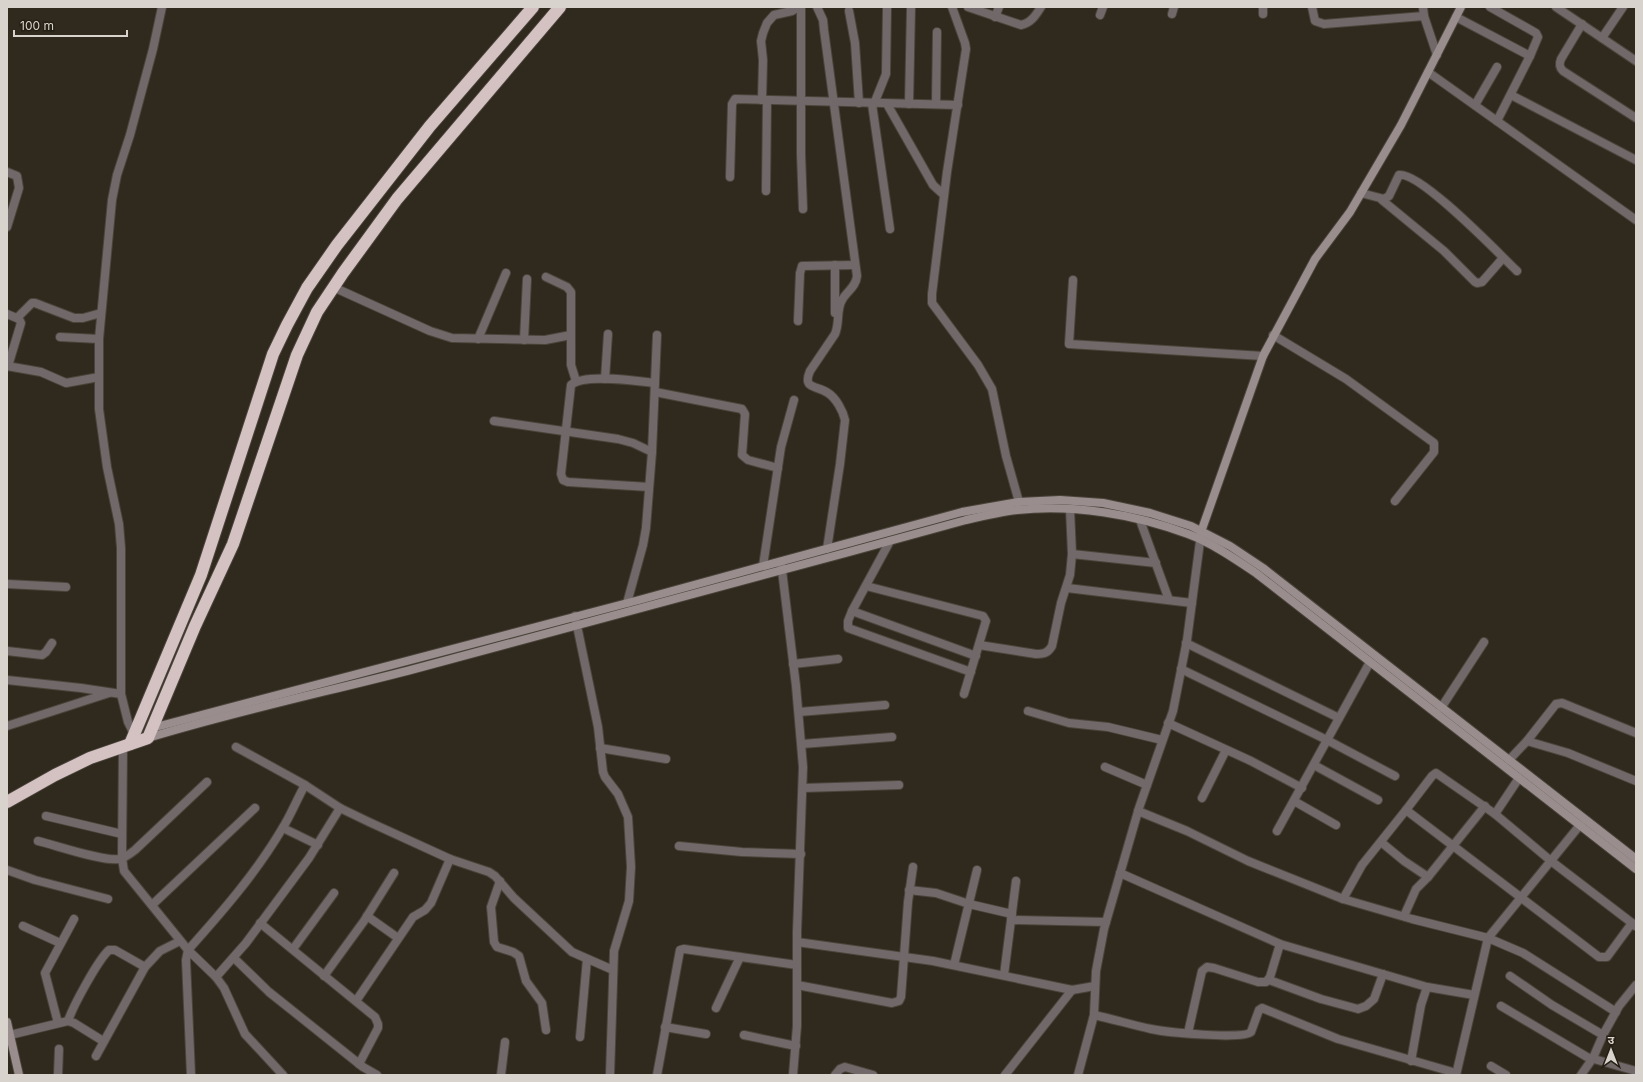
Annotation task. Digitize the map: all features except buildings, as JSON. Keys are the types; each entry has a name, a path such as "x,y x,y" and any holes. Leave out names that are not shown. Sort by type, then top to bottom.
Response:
{"highway":[{"path":"129,741 201,575 273,354 307,288 336,245 430,126 533,7"},
{"path":"7,802 54,775 150,733 195,626 233,544 297,355 317,312 333,287 397,199 560,7"},
{"path":"7,793 49,768 75,756 129,741"}],"main road":[{"path":"1201,532 1263,356 1273,335 1315,259 1350,212 1401,125 1461,7"},
{"path":"150,733 184,727 368,681 577,626 781,565 827,549 962,512 1019,502 1060,500 1103,503 1150,513 1191,526 1230,546 1263,568 1636,859"},
{"path":"150,733 763,566 781,565 890,541 966,520 1016,510 1070,509 1103,512 1140,520 1188,534 1227,554 1256,573 1636,869"},
{"path":"7,1022 19,1075"}],"street":[{"path":"162,7 152,55 130,135 117,175 112,200 99,339 98,409 102,439 119,524 121,548 121,694 128,722 129,741 122,834 123,867 127,875 180,941 216,977 224,988 245,1034 283,1075"},
{"path":"766,191 763,60 761,41 767,23 774,15 792,11 800,7 800,154 803,209"},
{"path":"817,7 823,20 856,282 840,303 835,334 810,370 808,381 810,385 826,392 831,396 843,414 845,420 827,549"},
{"path":"887,7 886,74 873,104 890,229"},
{"path":"909,104 911,7"},
{"path":"952,7 966,48 944,195 932,303 974,359 992,389 1006,456 1019,502"},
{"path":"968,7 1015,24 1026,24 1032,20 1041,7"},
{"path":"995,17 998,7"},
{"path":"1312,7 1315,21 1324,24 1424,16"},
{"path":"1423,7 1424,16 1437,55"},
{"path":"1490,7 1538,35 1530,56 1498,121"},
{"path":"1602,38 1623,7"},
{"path":"1562,8 1582,24 1636,61"},
{"path":"849,11 855,43 859,103"},
{"path":"1456,17 1530,56"},
{"path":"1582,24 1561,59 1559,63 1560,67 1563,71 1636,118"},
{"path":"936,104 937,32"},
{"path":"1475,105 1497,67"},
{"path":"1428,72 1636,220"},
{"path":"1511,95 1636,160"},
{"path":"730,177 733,101 737,99 873,104 958,105"},
{"path":"887,104 933,185 944,195"},
{"path":"7,172 17,176 20,184 7,227"},
{"path":"1382,200 1389,196 1399,175 1408,176 1456,212 1517,271"},
{"path":"1361,193 1382,200 1444,251 1477,283 1482,282 1503,258"},
{"path":"798,321 801,268 806,265 855,265"},
{"path":"835,265 835,334"},
{"path":"478,339 506,273"},
{"path":"546,277 567,287 571,292 571,365 576,381"},
{"path":"524,340 527,279"},
{"path":"1073,280 1069,344 1263,356"},
{"path":"333,287 436,333 452,338 547,340 571,335"},
{"path":"17,318 35,303 74,318 83,318 101,313"},
{"path":"7,314 21,321 7,366 41,372 66,383 99,377"},
{"path":"605,379 608,334"},
{"path":"627,603 643,545 652,452 657,335"},
{"path":"1273,335 1346,379 1434,443 1434,452 1395,501"},
{"path":"60,337 99,339"},
{"path":"649,487 565,481 561,474 571,385 576,381 605,379 655,383"},
{"path":"655,392 742,409 745,414 742,456 748,460 778,468"},
{"path":"763,566 781,447 794,400"},
{"path":"494,421 566,430 618,439 634,443 652,452"},
{"path":"979,645 1036,654 1047,653 1052,646 1061,604 1070,575 1072,554 1070,509"},
{"path":"1140,520 1169,600"},
{"path":"1078,1075 1094,1015 1096,971 1106,922 1138,811 1173,711 1186,643 1201,532"},
{"path":"890,541 852,611 847,624 850,629 971,672"},
{"path":"1072,554 1156,563"},
{"path":"781,565 802,744 803,788 797,942 796,1046 793,1075"},
{"path":"7,584 66,588"},
{"path":"866,586 981,615 986,621 964,694"},
{"path":"1067,588 1192,603"},
{"path":"852,611 976,656"},
{"path":"575,616 598,727 605,777 621,799 629,822 630,893 628,908 614,951 610,1075"},
{"path":"1441,708 1484,642"},
{"path":"7,651 42,655 52,643"},
{"path":"1186,643 1339,718"},
{"path":"793,664 838,659"},
{"path":"1278,830 1370,662"},
{"path":"1181,669 1327,740 1395,776"},
{"path":"7,680 121,694"},
{"path":"7,726 111,693"},
{"path":"1509,760 1527,742 1556,704 1559,703 1636,733"},
{"path":"799,712 886,705"},
{"path":"1028,711 1068,723 1108,726 1162,740"},
{"path":"1168,723 1302,788"},
{"path":"802,744 892,737"},
{"path":"1527,742 1568,753 1636,781"},
{"path":"236,747 305,785 340,808 368,822 450,859 489,872 500,881 514,898 570,951 613,970"},
{"path":"600,748 666,759"},
{"path":"1202,798 1226,750"},
{"path":"1314,765 1378,800"},
{"path":"1106,767 1147,785"},
{"path":"1343,900 1362,864 1435,773 1495,814 1551,861 1634,924 1607,957 1602,958 1406,810"},
{"path":"1495,814 1519,778"},
{"path":"38,840 91,855 113,859 122,858 139,847 207,782"},
{"path":"192,1075 186,960 188,950 234,898 255,871 283,828 305,785"},
{"path":"803,788 899,785"},
{"path":"1294,801 1336,825"},
{"path":"1404,916 1416,889 1428,877 1484,806"},
{"path":"152,905 255,808"},
{"path":"216,977 234,958 318,845 340,808"},
{"path":"1138,811 1188,831 1248,861 1343,900 1488,938 1523,953 1616,1012"},
{"path":"46,816 122,834"},
{"path":"1094,1015 1151,1029 1214,1035 1247,1035 1251,1032 1259,1009 1262,1008 1338,1039 1456,1074 1488,938 1580,825"},
{"path":"283,828 318,845"},
{"path":"1381,842 1428,877"},
{"path":"679,846 742,852 801,854"},
{"path":"356,1001 413,917 425,910 431,904 450,859"},
{"path":"797,985 896,1003 901,997 909,890 913,867"},
{"path":"7,870 35,880 108,899"},
{"path":"954,965 977,870"},
{"path":"324,976 367,916 394,873"},
{"path":"1120,873 1280,944 1427,987 1474,995"},
{"path":"500,881 491,907 494,942 497,947 514,952 519,956 526,981 540,999 543,1007 546,1030"},
{"path":"1004,975 1016,881"},
{"path":"909,890 936,893 1012,917 1106,922"},
{"path":"293,950 334,893"},
{"path":"367,916 398,938"},
{"path":"58,1023 45,973 74,919"},
{"path":"260,923 375,1017 378,1024 375,1033 359,1064"},
{"path":"23,926 60,943"},
{"path":"96,1056 145,967 160,951 180,941"},
{"path":"797,942 903,956 1004,975 1072,990 1096,986"},
{"path":"1188,1033 1200,975 1205,968 1214,968 1263,983 1269,980 1280,944"},
{"path":"657,1075 680,950 684,949 797,965"},
{"path":"68,1021 71,1012 98,964 109,950 115,950 145,967"},
{"path":"716,1008 740,957"},
{"path":"234,958 268,992 359,1064 377,1075"},
{"path":"580,1037 587,959"},
{"path":"1269,980 1321,999 1358,1008 1366,1006 1374,999 1383,974"},
{"path":"1510,976 1552,1005 1603,1035"},
{"path":"1581,1075 1593,1058 1603,1035 1616,1012 1636,985"},
{"path":"1411,1061 1421,1005 1427,987"},
{"path":"1005,1075 1072,990"},
{"path":"1501,1006 1587,1057 1636,1071"},
{"path":"10,1035 68,1021 74,1023 103,1041"},
{"path":"665,1027 706,1034"},
{"path":"744,1035 796,1046"},
{"path":"501,1075 505,1042"},
{"path":"58,1075 59,1049"},
{"path":"1491,1066 1506,1075"},
{"path":"835,1075 840,1069 845,1067 873,1075"}]}
